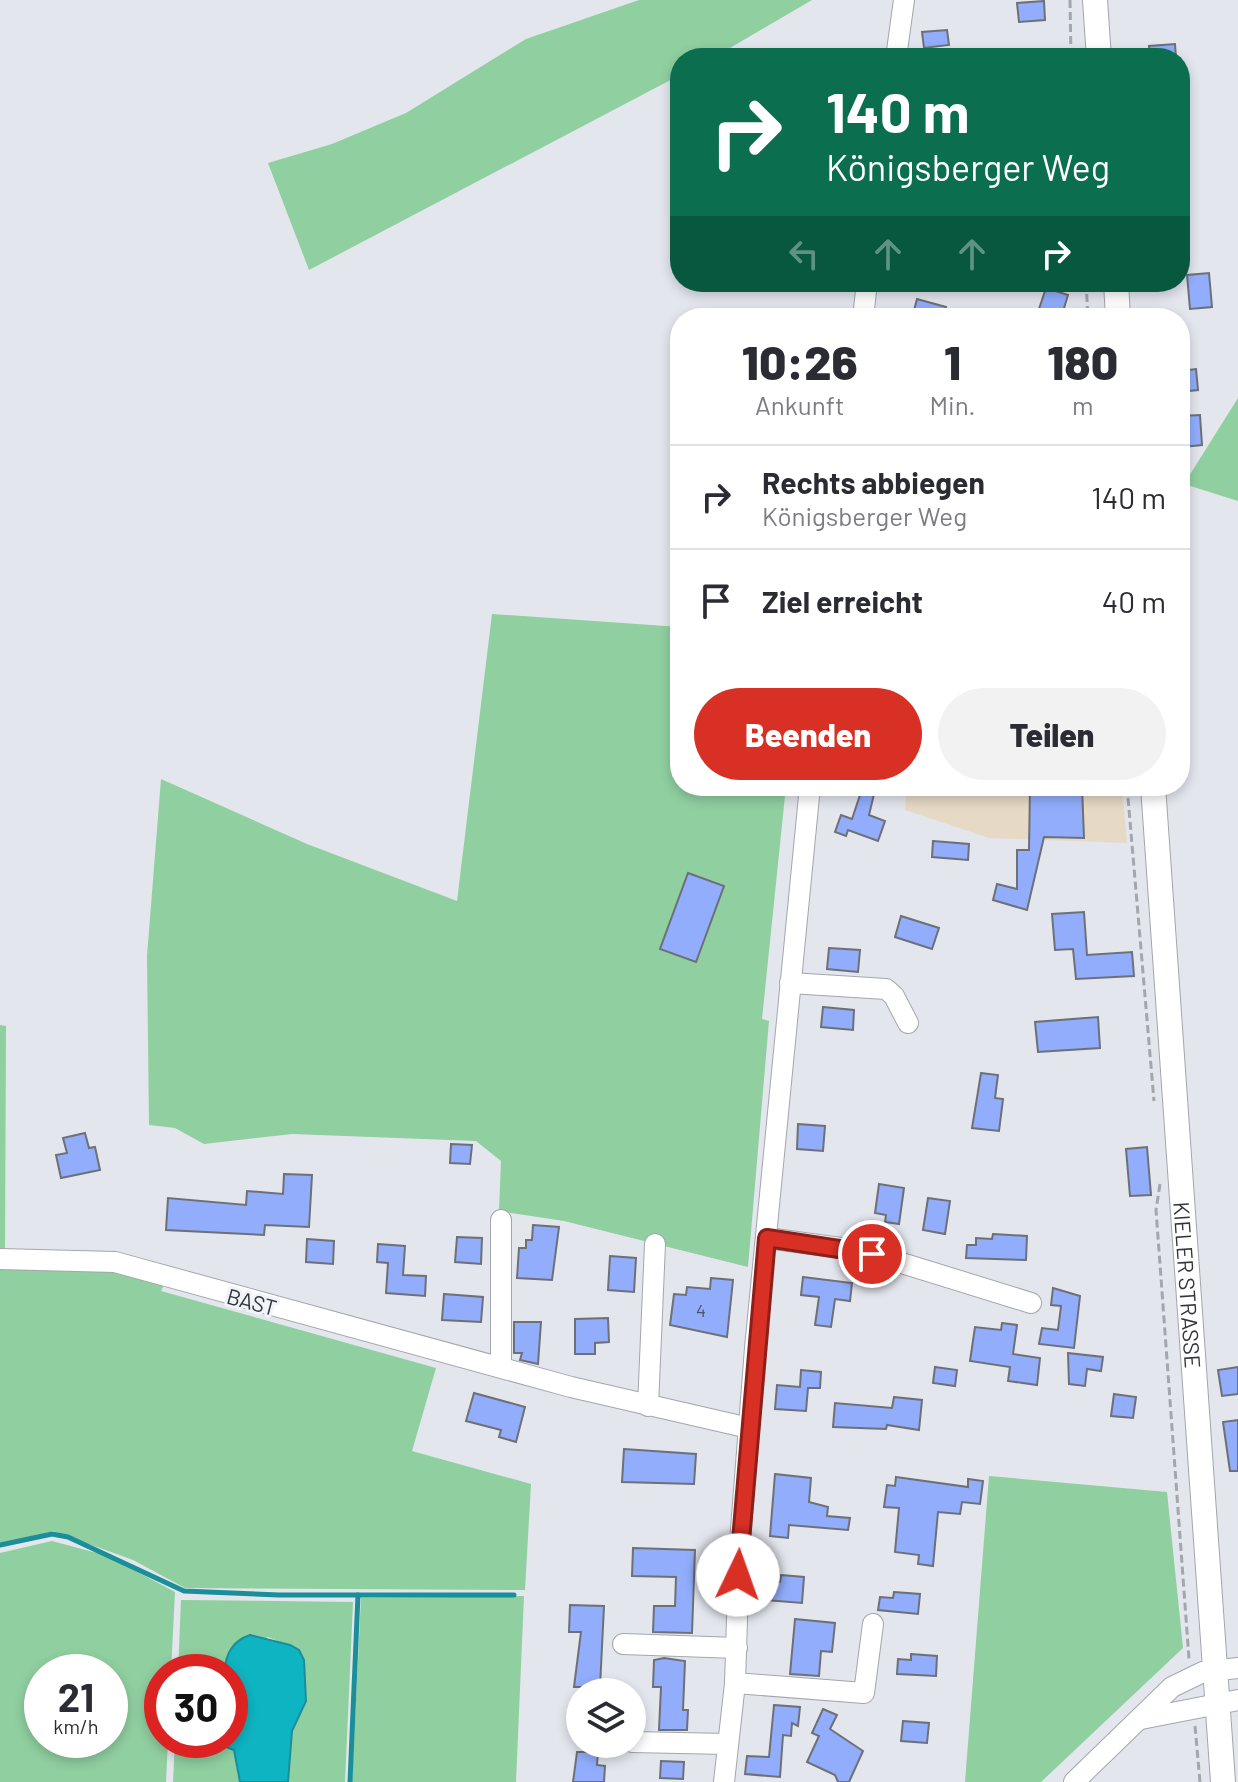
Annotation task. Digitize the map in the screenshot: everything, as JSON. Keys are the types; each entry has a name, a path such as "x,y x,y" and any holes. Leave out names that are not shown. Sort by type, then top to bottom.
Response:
{"main road":[{"path":"1095,0 1098,48"},
{"name":"KIELER STRASSE","path":"1154,796 1223,1782"}],"street":[{"path":"897,48 904,0"},
{"path":"724,1782 735,1683 739,1555 749,1428 809,796"},
{"path":"790,983 886,989 894,996 908,1023"},
{"path":"501,1220 501,1367"},
{"path":"767,1238 863,1251 1031,1303"},
{"path":"648,1406 655,1244"},
{"name":"BAST","path":"0,1259 115,1262 648,1406 749,1428"},
{"path":"735,1683 864,1693 873,1624"},
{"path":"623,1644 737,1648"},
{"path":"1074,1782 1172,1687 1214,1672"},
{"path":"1141,1719 1216,1705"},
{"path":"646,1742 727,1744"}],"path":[{"path":"1070,0 1071,48"},
{"path":"1128,796 1154,1104"},
{"path":"1160,1182 1156,1210 1167,1397 1214,1672"},
{"path":"1200,1782 1216,1705"}],"shaded area":[{"path":"906,796 1123,796 1127,843 989,838 905,810"}],"green space":[{"path":"639,0 812,0 730,48 670,48 670,80 309,270 268,163 332,144 406,113 526,39"},
{"path":"1238,398 1238,501 1190,486 1190,474"},
{"path":"492,614 670,626 670,796 785,796 762,1019 769,1021 748,1267 564,1221 499,1211 501,1161 476,1141 292,1134 204,1144 175,1128 149,1125 147,956 161,779 307,844 457,901"},
{"path":"0,1025 6,1026 5,1248 0,1249"},
{"path":"0,1265 115,1272 164,1285 161,1291 436,1368 412,1451 531,1484 525,1590 185,1588 133,1560 53,1531 0,1544"},
{"path":"989,1476 1167,1492 1183,1648 1041,1782 965,1782"},
{"path":"52,1541 108,1556 175,1592 172,1654 144,1654 144,1758 167,1758 166,1782 0,1782 0,1553"},
{"path":"524,1596 516,1782 352,1782 361,1598"},
{"path":"181,1600 353,1602 345,1782 288,1782 292,1731 306,1701 299,1650 268,1637 236,1654 179,1654"},
{"path":"174,1758 236,1758 240,1782 173,1782"}],"water":[{"path":"250,1635 290,1645 299,1650 304,1660 306,1701 292,1731 288,1782 240,1782 236,1758 248,1758 248,1654 228,1654"}],"building":[{"path":"1044,1 1045,20 1019,22 1017,3"},
{"path":"947,30 949,45 924,48 922,32"},
{"path":"1175,44 1175,48 1149,48"},
{"path":"1209,273 1212,307 1190,309 1190,275"},
{"path":"1045,292 1068,295 1064,308 1039,308"},
{"path":"917,299 946,307 946,308 915,308"},
{"path":"1196,369 1198,390 1190,391 1190,370"},
{"path":"1200,415 1202,445 1190,446 1190,416"},
{"path":"860,796 874,796 869,815 885,821 878,841 848,830 846,836 835,832 841,815 852,819"},
{"path":"1030,796 1082,796 1084,838 1044,837 1027,910 993,900 997,884 1017,889 1017,850 1029,850"},
{"path":"933,841 969,844 968,860 932,857"},
{"path":"688,873 724,886 696,962 660,949"},
{"path":"1084,912 1087,955 1132,952 1134,976 1076,979 1073,949 1055,950 1052,914"},
{"path":"901,916 939,928 932,949 895,937"},
{"path":"829,948 860,950 858,972 827,969"},
{"path":"823,1007 854,1010 853,1030 821,1027"},
{"path":"1098,1017 1100,1048 1038,1052 1035,1022"},
{"path":"981,1073 998,1075 995,1098 1003,1099 999,1131 972,1128"},
{"path":"798,1124 825,1126 823,1151 797,1149"},
{"path":"85,1133 89,1148 95,1147 100,1170 61,1178 56,1155 67,1153 63,1138"},
{"path":"451,1144 472,1145 470,1164 450,1163"},
{"path":"1147,1147 1151,1195 1130,1196 1126,1149"},
{"path":"284,1174 312,1175 309,1227 265,1225 264,1235 166,1230 168,1198 246,1205 247,1191 283,1194"},
{"path":"879,1184 904,1188 899,1224 885,1222 886,1215 875,1213"},
{"path":"928,1198 950,1201 945,1234 923,1230"},
{"path":"533,1225 559,1227 552,1280 517,1278 519,1248 526,1248 526,1240 532,1240"},
{"path":"993,1234 1027,1236 1026,1260 966,1258 967,1245 976,1245 976,1238 992,1239"},
{"path":"457,1237 482,1238 481,1264 455,1262"},
{"path":"307,1239 334,1241 333,1264 306,1262"},
{"path":"378,1244 405,1246 403,1275 426,1276 425,1296 386,1293 388,1263 377,1262"},
{"path":"610,1256 636,1258 634,1292 608,1290"},
{"path":"803,1277 852,1283 850,1301 835,1299 831,1327 815,1325 819,1297 801,1295"},
{"path":"711,1278 733,1280 727,1337 670,1325 674,1294 686,1295 687,1287 710,1289"},
{"path":"1053,1288 1080,1296 1074,1348 1039,1344 1042,1328 1058,1330 1061,1306 1051,1305"},
{"path":"444,1294 483,1297 481,1322 442,1320"},
{"path":"608,1318 609,1342 595,1343 595,1354 575,1354 575,1319"},
{"path":"514,1322 541,1322 538,1364 520,1360 522,1353 514,1353"},
{"path":"1002,1323 1017,1325 1013,1354 1040,1358 1037,1385 1008,1381 1010,1367 970,1361 975,1327 1001,1330"},
{"path":"1068,1353 1103,1357 1101,1371 1087,1369 1085,1386 1069,1384"},
{"path":"935,1367 957,1370 955,1386 933,1383"},
{"path":"1238,1367 1238,1394 1222,1396 1218,1370"},
{"path":"801,1370 821,1372 820,1388 808,1388 806,1411 775,1409 777,1385 800,1387"},
{"path":"474,1393 525,1407 516,1442 499,1437 501,1430 466,1421"},
{"path":"1114,1394 1136,1397 1133,1418 1111,1416"},
{"path":"894,1397 922,1400 919,1430 887,1425 886,1429 833,1427 835,1403 892,1408"},
{"path":"1238,1420 1238,1471 1230,1471 1223,1422"},
{"path":"624,1449 696,1454 694,1484 622,1482"},
{"path":"775,1474 811,1478 809,1502 828,1507 827,1516 850,1518 848,1530 789,1525 788,1538 770,1536"},
{"path":"896,1477 968,1487 968,1479 983,1481 980,1504 962,1502 960,1514 938,1512 933,1566 918,1564 919,1555 895,1552 899,1508 884,1507 887,1485 895,1486"},
{"path":"633,1548 695,1550 692,1633 653,1632 654,1606 675,1606 676,1577 632,1576"},
{"path":"781,1575 804,1577 802,1603 766,1600 768,1581 780,1582"},
{"path":"894,1592 920,1594 918,1614 878,1610 880,1597 893,1598"},
{"path":"570,1605 604,1606 600,1678 575,1678 581,1632 569,1632"},
{"path":"795,1619 835,1623 832,1652 821,1651 819,1676 790,1674"},
{"path":"911,1654 937,1656 936,1676 897,1674 898,1659 911,1660"},
{"path":"654,1660 685,1661 683,1710 688,1710 687,1730 659,1730 661,1687 653,1687"},
{"path":"774,1705 800,1707 798,1726 792,1723 791,1736 783,1735 780,1777 745,1774 747,1756 769,1757"},
{"path":"823,1709 837,1715 830,1729 863,1751 849,1782 838,1782 835,1775 807,1762 819,1736 812,1733"},
{"path":"903,1721 929,1723 927,1743 901,1741"},
{"path":"576,1758 598,1758 597,1765 605,1766 604,1782 573,1782"},
{"path":"661,1761 684,1762 683,1779 660,1778"}],"waterway":[{"path":"0,1545 52,1534 68,1537 184,1591 279,1595 514,1595"},
{"path":"350,1782 358,1595"}],"route":[{"path":"738,1575 755,1348 767,1238 872,1254"}]}
